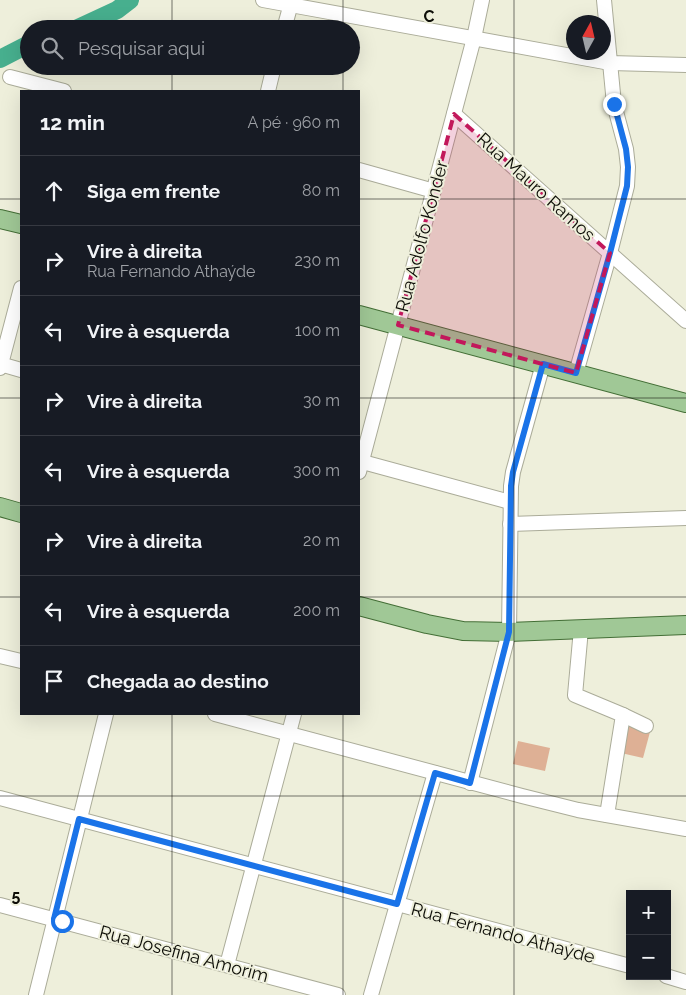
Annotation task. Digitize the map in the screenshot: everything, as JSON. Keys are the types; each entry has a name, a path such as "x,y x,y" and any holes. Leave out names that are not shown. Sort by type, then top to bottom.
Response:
{"main road":[{"path":"0,219 20,224"},
{"path":"360,315 686,403"},
{"path":"0,507 20,513"},
{"path":"360,606 463,631 509,632 686,625"}],"street":[{"path":"263,0 291,2 610,63 686,64"},
{"name":"Rua Adolfo Konder","path":"360,465 434,191 474,38 482,0"},
{"path":"576,373 623,204 628,167 625,142 614,104 604,0"},
{"path":"286,20 291,2"},
{"path":"268,90 272,75"},
{"path":"10,77 60,90"},
{"name":"Rua Mauro Ramos","path":"454,114 686,321"},
{"path":"360,170 434,191"},
{"path":"20,292 0,365 20,370"},
{"path":"470,783 509,632 510,502 513,472 543,364"},
{"path":"360,465 510,502"},
{"path":"510,524 686,518"},
{"path":"581,629 575,694 646,726"},
{"path":"0,656 20,661"},
{"path":"36,995 106,715"},
{"path":"219,715 470,783 607,815 686,829"},
{"path":"227,965 294,715"},
{"path":"607,815 623,716"},
{"path":"371,995 435,773"},
{"name":"Rua Fernando Athaýde","path":"0,798 626,965"},
{"name":"Rua Josefina Amorim","path":"0,904 338,995"},
{"path":"671,978 686,982"}],"highlighted area":[{"path":"454,114 610,253 576,373 398,325"}],"shaded area":[{"path":"626,721 650,732 643,758 621,753"},
{"path":"518,741 550,748 545,771 513,764"}],"waterway":[{"path":"95,20 117,10 130,0"},
{"path":"0,59 20,49"}],"route":[{"path":"62,921 54,919 79,819 397,904 435,773 470,783 509,632 510,502 513,472 543,364 576,373 627,186 628,167 626,149 614,104"}]}
